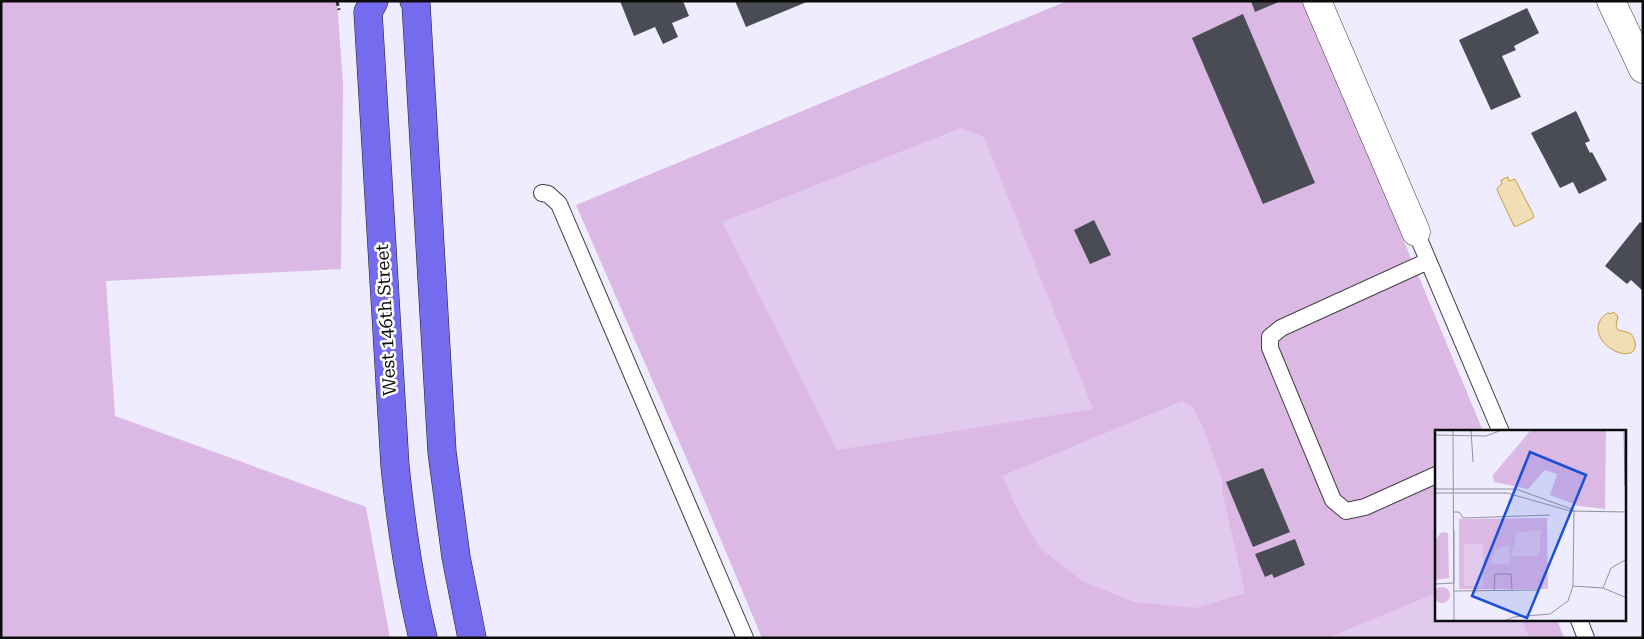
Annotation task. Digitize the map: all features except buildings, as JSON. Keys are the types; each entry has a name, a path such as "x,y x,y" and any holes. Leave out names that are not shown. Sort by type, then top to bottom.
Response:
{"main road":[{"name":"West 146th Street","path":"374,1 368,12 395,466 402,528 422,638"},
{"path":"414,1 417,14 442,452 456,557 472,638"}],"street":[{"path":"1317,1 1416,232"},
{"path":"1611,1 1643,69"}],"lane":[{"path":"542,193 548,194 559,204 745,638"},
{"path":"1416,232 1500,430"},
{"path":"1428,261 1281,328 1270,337 1270,348 1333,500 1346,511 1365,507 1435,475"},
{"path":"1580,622 1586,638"}],"shaded area":[{"path":"1,1 337,1 343,84 341,269 106,281 115,416 366,507 390,638 1,638"},
{"path":"1067,1 1304,1 1483,430 1435,430 1435,622 1558,622 1564,638 762,638 695,478 576,205"},
{"path":"961,128 984,137 1093,409 837,450 722,222"},
{"path":"1508,177 1509,181 1515,179 1534,216 1517,226 1514,226 1497,190 1502,184 1501,180"},
{"path":"1613,312 1618,316 1616,326 1618,330 1630,334 1635,342 1635,349 1631,353 1625,354 1611,349 1600,336 1598,326 1600,321 1606,314"},
{"path":"1182,401 1192,406 1204,429 1222,480 1222,490 1245,593 1196,608 1134,602 1084,582 1041,549 1018,511 1002,476"},
{"path":"1435,593 1435,622 1523,622 1529,638 1327,638"}]}
